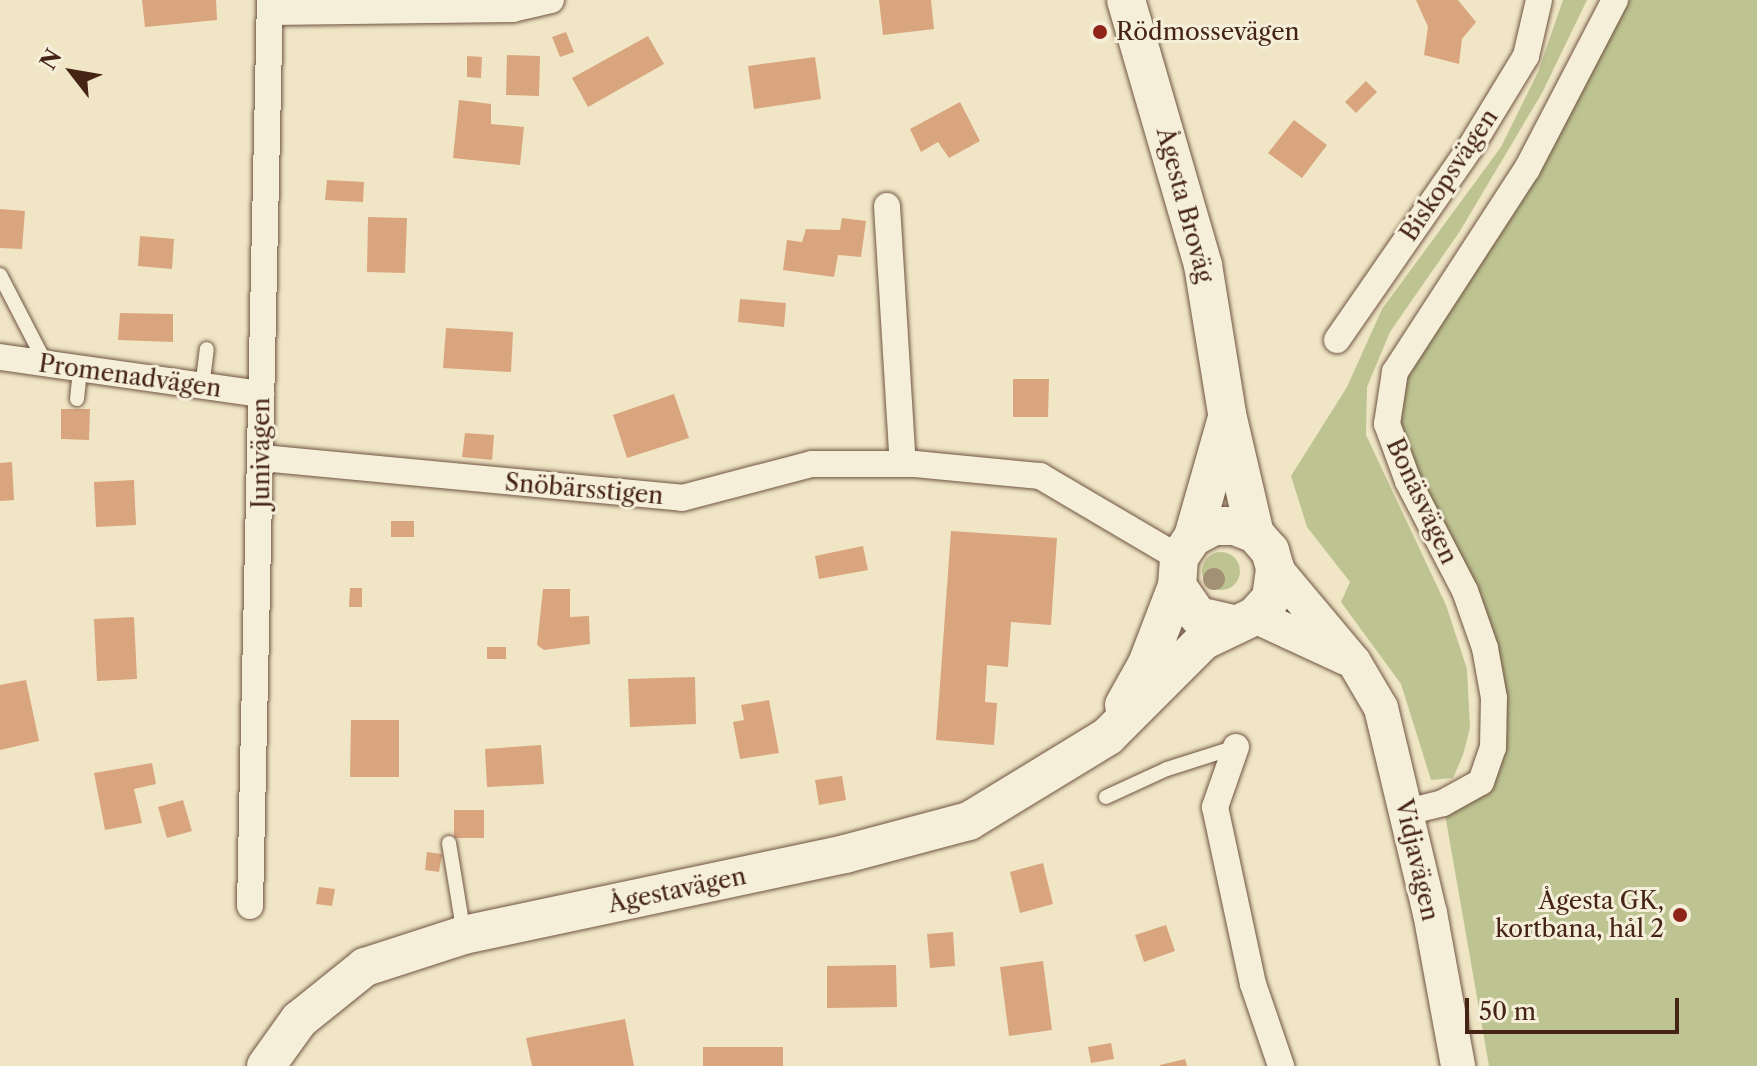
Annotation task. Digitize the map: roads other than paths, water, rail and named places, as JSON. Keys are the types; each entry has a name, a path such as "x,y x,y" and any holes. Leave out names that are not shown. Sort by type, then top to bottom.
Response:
{"main road":[{"name":"Ågesta Broväg","path":"1126,0 1203,265 1227,414 1255,534"},
{"name":"Ågesta Broväg","path":"1183,561 1227,414"},
{"path":"1108,736 1147,664 1183,561 1214,526 1235,526 1255,534 1270,551 1275,568 1271,598 1245,620 1198,616 1183,561"},
{"name":"Ågestavägen","path":"266,1066 299,1020 330,990 365,967 464,935 831,857 969,821 1108,736 1203,641 1245,620"}],"street":[{"path":"271,6 512,9 551,0"},
{"name":"Biskopsvägen","path":"1337,340 1470,148 1526,56 1539,0"},
{"name":"Bonäsvägen","path":"1407,812 1443,803 1481,782 1493,748 1494,698 1485,648 1465,591 1408,481 1387,424 1395,372 1449,282 1527,169 1615,0"},
{"name":"Junivägen","path":"250,906 271,6"},
{"path":"887,206 903,464"},
{"name":"Promenadvägen","path":"0,357 261,394"},
{"name":"Snöbärsstigen","path":"262,458 682,498 812,464 903,464 1040,476 1183,561"},
{"name":"Vidjavägen","path":"1275,568 1354,662 1381,708 1407,812 1458,1066"},
{"path":"1245,620 1354,662"},
{"path":"1236,747 1215,807 1245,954 1281,1066"}],"lane":[{"path":"0,275 46,364"},
{"path":"202,388 207,349"},
{"path":"77,399 80,369"},
{"path":"1106,797 1167,769 1236,747"},
{"path":"449,843 464,935"}],"place":[{"name":"Rödmossevägen","path":"1100,32"},
{"name":"Ågesta GK, kortbana, hål 2","path":"1680,915"}]}
